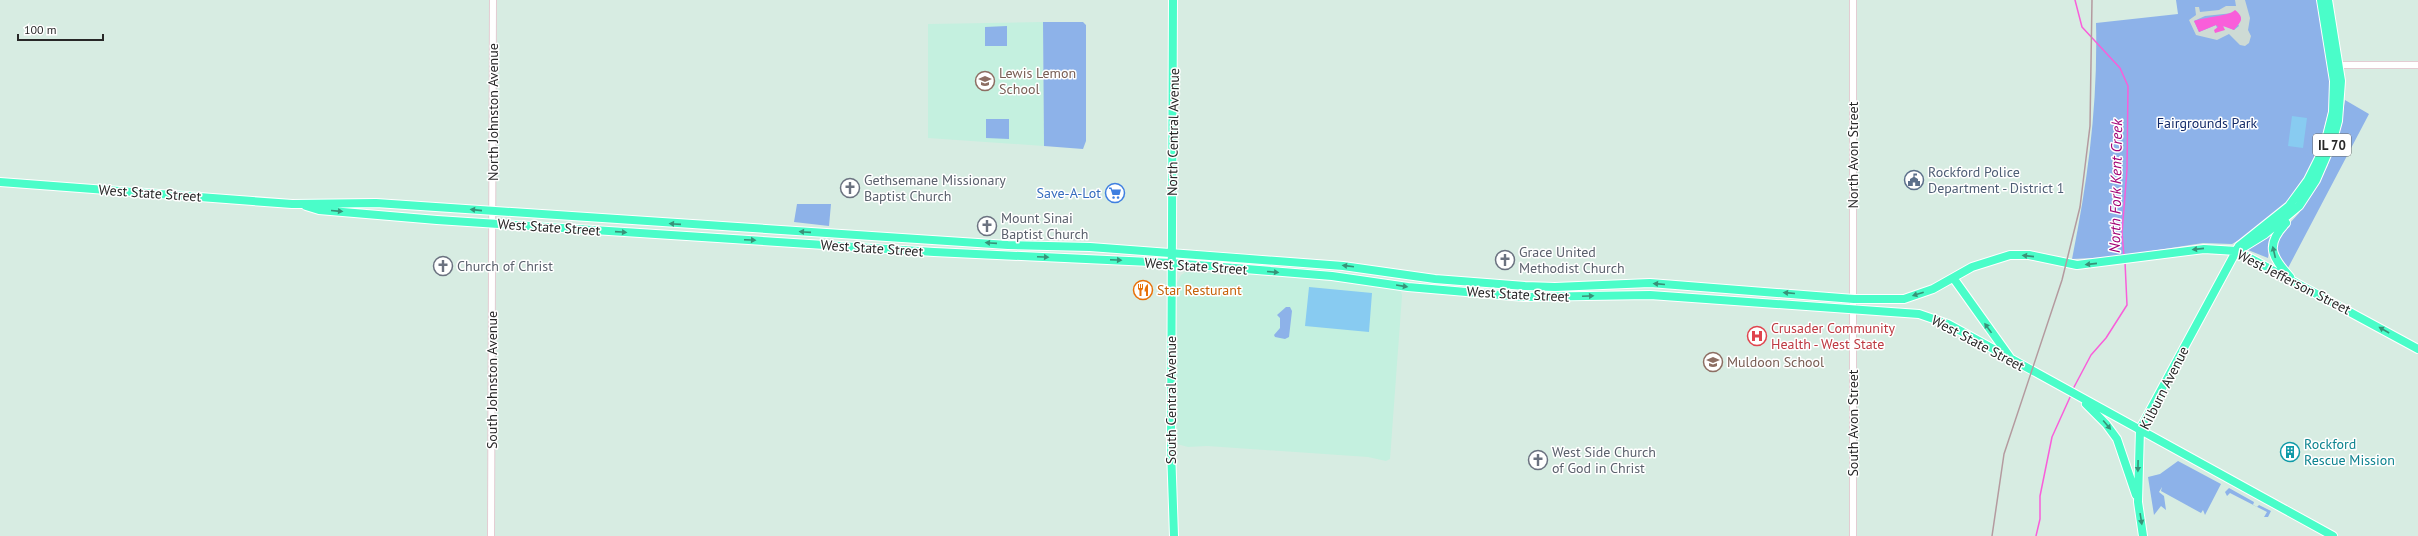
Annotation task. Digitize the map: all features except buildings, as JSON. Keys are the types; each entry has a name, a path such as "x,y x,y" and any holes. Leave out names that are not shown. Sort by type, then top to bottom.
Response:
{"main road":[{"name":"North Central Avenue","path":"1172,263 1173,0"},
{"name":"Kilburn Avenue","path":"2143,536 2138,502 2140,429 2237,252 2246,241 2288,206 2315,168 2324,148 2333,112 2336,65 2321,0"},
{"name":"Kilburn Avenue","path":"2237,252 2266,234 2299,206 2316,180 2332,143 2341,98 2328,0"},
{"name":"West State Street","path":"0,182 299,204 376,203 493,213 1008,245 1090,247 1172,252 1343,266 1435,279 1525,286 1650,283 1854,299 1904,299 1933,289 1954,279 1972,267 2010,255 2028,255 2066,264"},
{"name":"West State Street","path":"299,204 319,210 493,223 934,252 1172,263 1340,277 1408,287 1524,297 1650,295 1919,314 1933,317 2333,536"},
{"path":"2296,283 2278,263 2273,255 2272,244 2280,229 2299,206"},
{"name":"West Jefferson Street","path":"2066,264 2115,261 2204,248 2237,252 2418,349"},
{"name":"South Central Avenue","path":"1172,263 1171,449 1174,536"},
{"path":"1954,279 2011,359"},
{"path":"2076,396 2106,424 2117,439 2138,502"}],"street":[{"name":"North Johnston Avenue","path":"492,0 493,223"},
{"name":"North Avon Street","path":"1853,0 1854,310"},
{"path":"2336,65 2418,65"},
{"name":"South Johnston Avenue","path":"491,536 493,223"},
{"name":"South Avon Street","path":"1853,536 1854,310"}],"shaded area":[{"path":"2235,0 2245,0 2250,18 2248,30 2251,36 2249,43 2245,46 2240,45 2229,34 2217,40 2196,35 2189,20 2196,15 2195,7 2199,7 2200,12 2219,10 2226,6 2236,6","holes":["2233,13 2239,26 2234,30 2225,26 2217,28 2216,25 2199,32 2194,21 2205,16"]},
{"path":"2235,10 2240,16 2241,20 2234,30 2223,26 2225,30 2215,33 2214,30 2218,27 2216,25 2199,32 2194,21 2228,14"},
{"name":"Lewis Lemon School","path":"1043,22 1044,146 928,138 928,24"},
{"path":"2292,116 2307,118 2303,148 2288,146"},
{"path":"1197,271 1219,275 1245,274 1355,283 1401,291 1402,296 1390,459 1386,461 1368,457 1207,446 1188,447 1177,444 1176,285 1181,275 1186,272"},
{"path":"1309,287 1372,293 1369,332 1305,326"}],"green space":[{"name":"Fairgrounds Park","path":"2176,0 2317,0 2330,75 2329,109 2318,152 2304,180 2285,205 2250,234 2232,244 2203,243 2113,257 2072,259 2083,200 2091,142 2094,112 2096,23 2178,14"},
{"path":"1043,22 1083,22 1086,25 1086,141 1083,149 1044,146"},
{"path":"1007,26 1007,46 985,46 985,27"},
{"path":"2345,100 2369,114 2288,268 2277,259 2276,241 2278,236 2299,213 2327,167 2340,130"},
{"path":"986,119 1009,119 1009,139 986,138"},
{"path":"797,204 831,204 829,226 794,222"},
{"path":"2282,224 2271,239 2268,258 2248,250"},
{"path":"1286,307 1290,307 1292,311 1289,337 1285,339 1275,337 1274,335 1280,328 1280,318 1277,315"},
{"path":"2178,461 2221,484 2205,515 2203,510 2201,513 2161,491 2162,487 2159,492 2164,496 2166,510 2161,506 2154,515 2148,477 2160,474"},
{"path":"2229,488 2254,502 2253,505 2230,493 2227,496 2225,492"},
{"path":"2259,505 2271,511 2268,517 2264,517 2267,512 2257,507"}],"waterway":[{"name":"North Fork Kent Creek","path":"2075,0 2082,27 2120,68 2128,86 2127,170 2122,233 2124,256"},
{"name":"North Fork Kent Creek","path":"2073,389 2091,355 2106,338 2127,305 2125,262"},
{"name":"North Fork Kent Creek","path":"2036,536 2040,519 2040,496 2052,437 2071,395"}],"railway":[{"path":"1992,536 2004,454 2062,280 2080,207 2090,126 2092,0"}],"place":[{"name":"Lewis Lemon School","path":"985,81"},
{"name":"Rockford Police Department - District 1","path":"1914,180"},
{"name":"Gethsemane Missionary Baptist Church","path":"850,188"},
{"name":"Save-A-Lot","path":"1115,193"},
{"name":"Mount Sinai Baptist Church","path":"987,226"},
{"name":"Grace United Methodist Church","path":"1505,260"},
{"name":"Church of Christ","path":"443,266"},
{"name":"Star Resturant","path":"1143,290"},
{"name":"Crusader Community Health - West State","path":"1757,336"},
{"name":"Muldoon School","path":"1713,362"},
{"name":"Rockford Rescue Mission","path":"2290,452"},
{"name":"West Side Church of God in Christ","path":"1538,460"}]}
